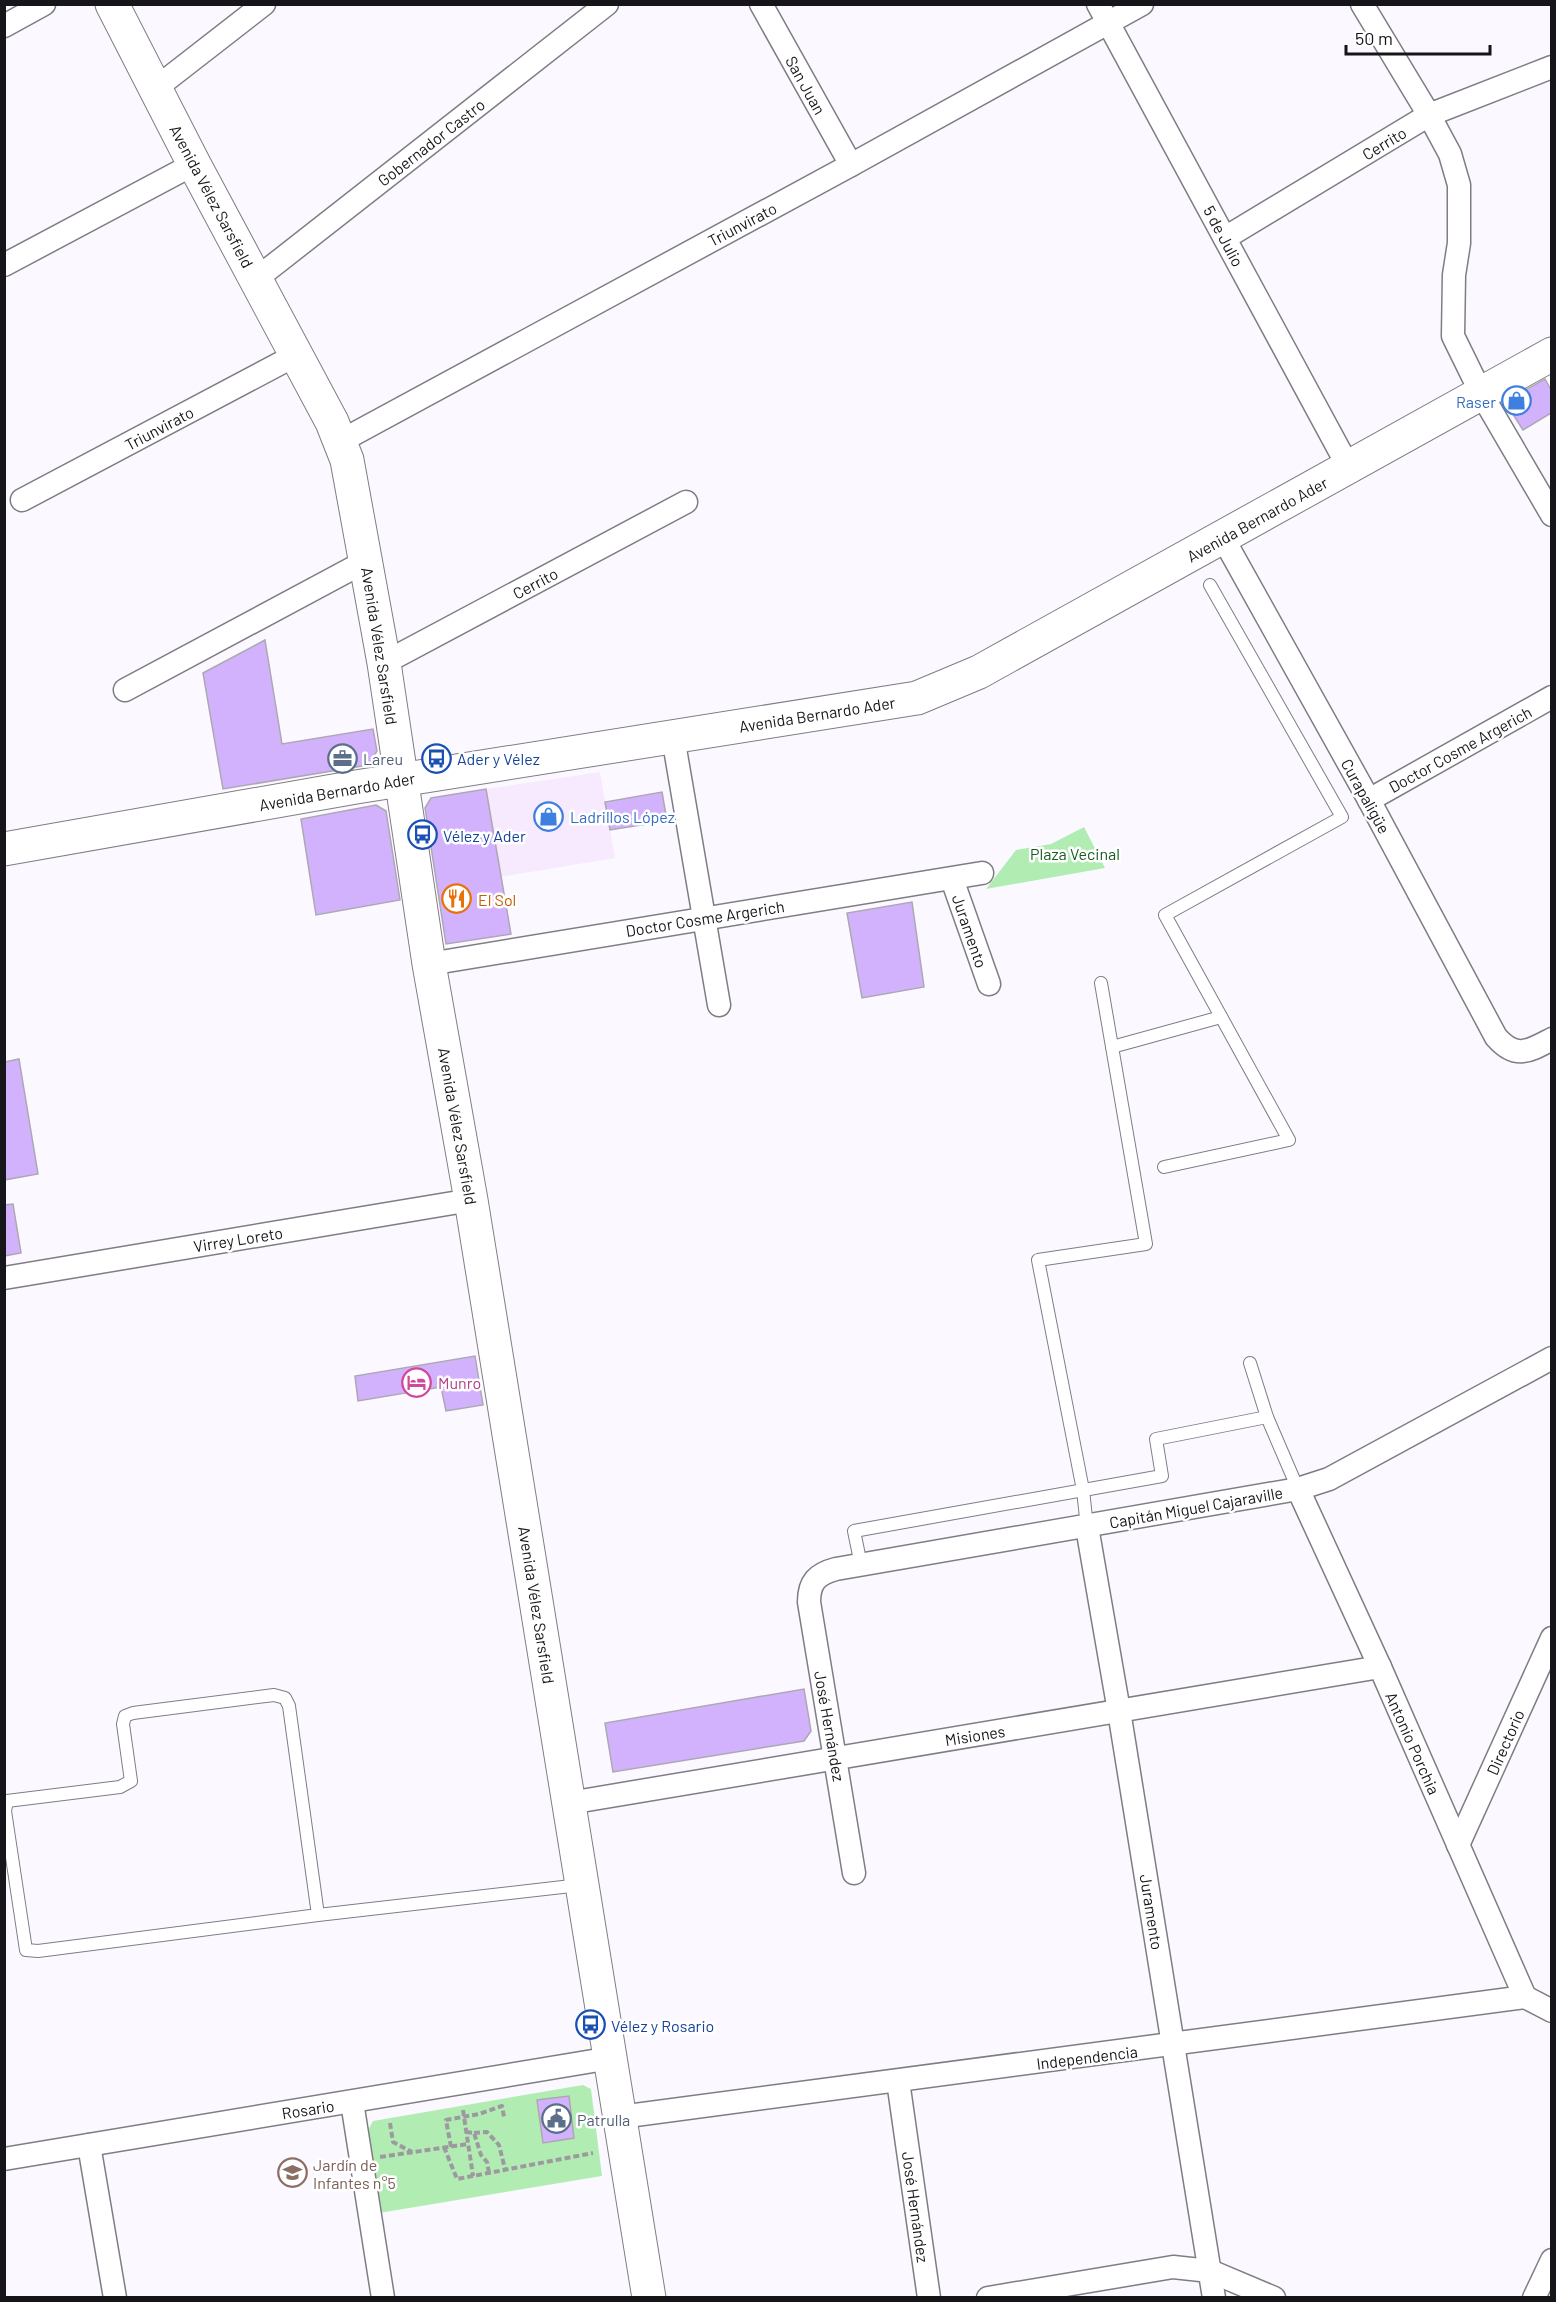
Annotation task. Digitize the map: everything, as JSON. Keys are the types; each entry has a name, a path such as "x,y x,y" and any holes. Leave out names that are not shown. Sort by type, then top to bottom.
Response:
{"main road":[{"name":"Avenida Vélez Sarsfield","path":"112,4 341,441 347,460 384,663 429,964 471,1200 649,2298"},
{"name":"Avenida Bernardo Ader","path":"4,849 402,780 917,698 979,672 1551,354"}],"street":[{"path":"4,26 44,4"},
{"path":"156,88 264,4"},
{"name":"Gobernador Castro","path":"256,279 607,4"},
{"name":"San Juan","path":"761,4 851,165"},
{"name":"Triunvirato","path":"341,441 851,165 1103,14 1142,4"},
{"path":"1362,4 1430,115 1450,154 1459,185 1460,243 1454,274 1453,336 1482,394 1551,515"},
{"name":"5 de Julio","path":"1103,14 1226,238 1348,468"},
{"name":"Cerrito","path":"1226,238 1430,115 1551,67"},
{"path":"4,265 194,164"},
{"name":"Triunvirato","path":"22,501 296,355"},
{"name":"Cerrito","path":"384,663 686,502"},
{"name":"Curapaligüe","path":"1223,538 1369,800 1496,1038 1512,1051 1524,1052 1551,1039"},
{"path":"125,690 366,561"},
{"name":"Doctor Cosme Argerich","path":"1369,800 1551,697"},
{"path":"673,737 719,1005"},
{"name":"Doctor Cosme Argerich","path":"429,964 982,873"},
{"name":"Juramento","path":"952,879 989,984"},
{"name":"Virrey Loreto","path":"4,1278 471,1200"},
{"name":"Capitán Miguel Cajaraville","path":"815,1579 830,1571 861,1565 1298,1489 1329,1479 1551,1358"},
{"name":"Antonio Porchia","path":"1298,1489 1380,1667 1525,1997"},
{"name":"Juramento","path":"1087,1527 1214,2298"},
{"name":"José Hernández","path":"815,1579 809,1589 809,1602 855,1874"},
{"name":"Directorio","path":"1458,1845 1551,1638"},
{"name":"Misiones","path":"569,1803 1380,1667"},
{"path":"1525,1997 1551,2010"},
{"name":"Independencia","path":"620,2117 1174,2046 1525,1997"},
{"name":"Rosario","path":"4,2159 611,2058"},
{"name":"José Hernández","path":"898,2080 929,2298"},
{"path":"352,2102 383,2298"},
{"path":"89,2145 115,2298"},
{"path":"1534,2298 1551,2260"},
{"path":"988,2298 1173,2267 1210,2271 1274,2298"}],"lane":[{"path":"1164,1167 1289,1140 1165,915 1342,817 1210,585"},
{"path":"1087,1527 1083,1490 1038,1260 1146,1244 1101,983"},
{"path":"1112,1047 1221,1017"},
{"path":"1250,1362 1267,1417 1298,1489"},
{"path":"861,1565 854,1531 1162,1476 1156,1440 1267,1417"},
{"path":"318,1915 289,1706 285,1698 274,1695 133,1713 125,1716 123,1724 131,1781 120,1786 8,1801 5,1811 26,1950 38,1951 583,1884"}],"path":[{"path":"451,2146 446,2120 502,2106 504,2117"},
{"path":"463,2110 473,2176"},
{"path":"390,2122 393,2142 413,2153"},
{"path":"466,2132 487,2132 499,2145 505,2169"},
{"path":"474,2133 481,2155 487,2162 489,2173"},
{"path":"374,2153 379,2157 385,2157 468,2144"},
{"path":"444,2148 457,2179 593,2153"}],"shaded area":[{"name":"Ladrillos López","path":"600,772 615,858 501,877 486,789"}],"green space":[{"name":"Plaza Vecinal","path":"1084,827 1105,868 986,889 1016,850 1051,844"},
{"path":"583,2085 591,2089 602,2176 379,2213 367,2132 373,2121"}],"building":[{"path":"1545,379 1551,390 1551,413 1523,430 1509,408 1511,398"},
{"path":"265,640 282,744 373,729 377,751 368,765 223,789 203,673"},
{"path":"486,789 511,934 446,944 425,808 431,798"},
{"path":"662,792 667,821 610,830 605,802"},
{"path":"376,805 386,811 400,900 316,915 301,819"},
{"path":"912,902 924,987 862,998 847,913"},
{"path":"19,1059 38,1174 4,1180 4,1062"},
{"path":"13,1204 21,1253 4,1256 4,1205"},
{"name":"Munro","path":"475,1356 483,1405 446,1411 441,1387 358,1401 355,1376"},
{"path":"804,1689 811,1731 804,1741 613,1772 605,1723"},
{"name":"Patrulla","path":"569,2096 574,2138 543,2143 537,2100"}],"place":[{"name":"Raser","path":"1517,401"},
{"name":"Lareu","path":"342,758"},
{"name":"Ader y Vélez","path":"436,758"},
{"name":"Ladrillos López","path":"549,816"},
{"name":"Vélez y Ader","path":"422,835"},
{"name":"El Sol","path":"457,899"},
{"name":"Munro","path":"417,1382"},
{"name":"Vélez y Rosario","path":"590,2025"},
{"name":"Patrulla","path":"556,2119"},
{"name":"Jardín de Infantes n°5","path":"292,2173"}]}
